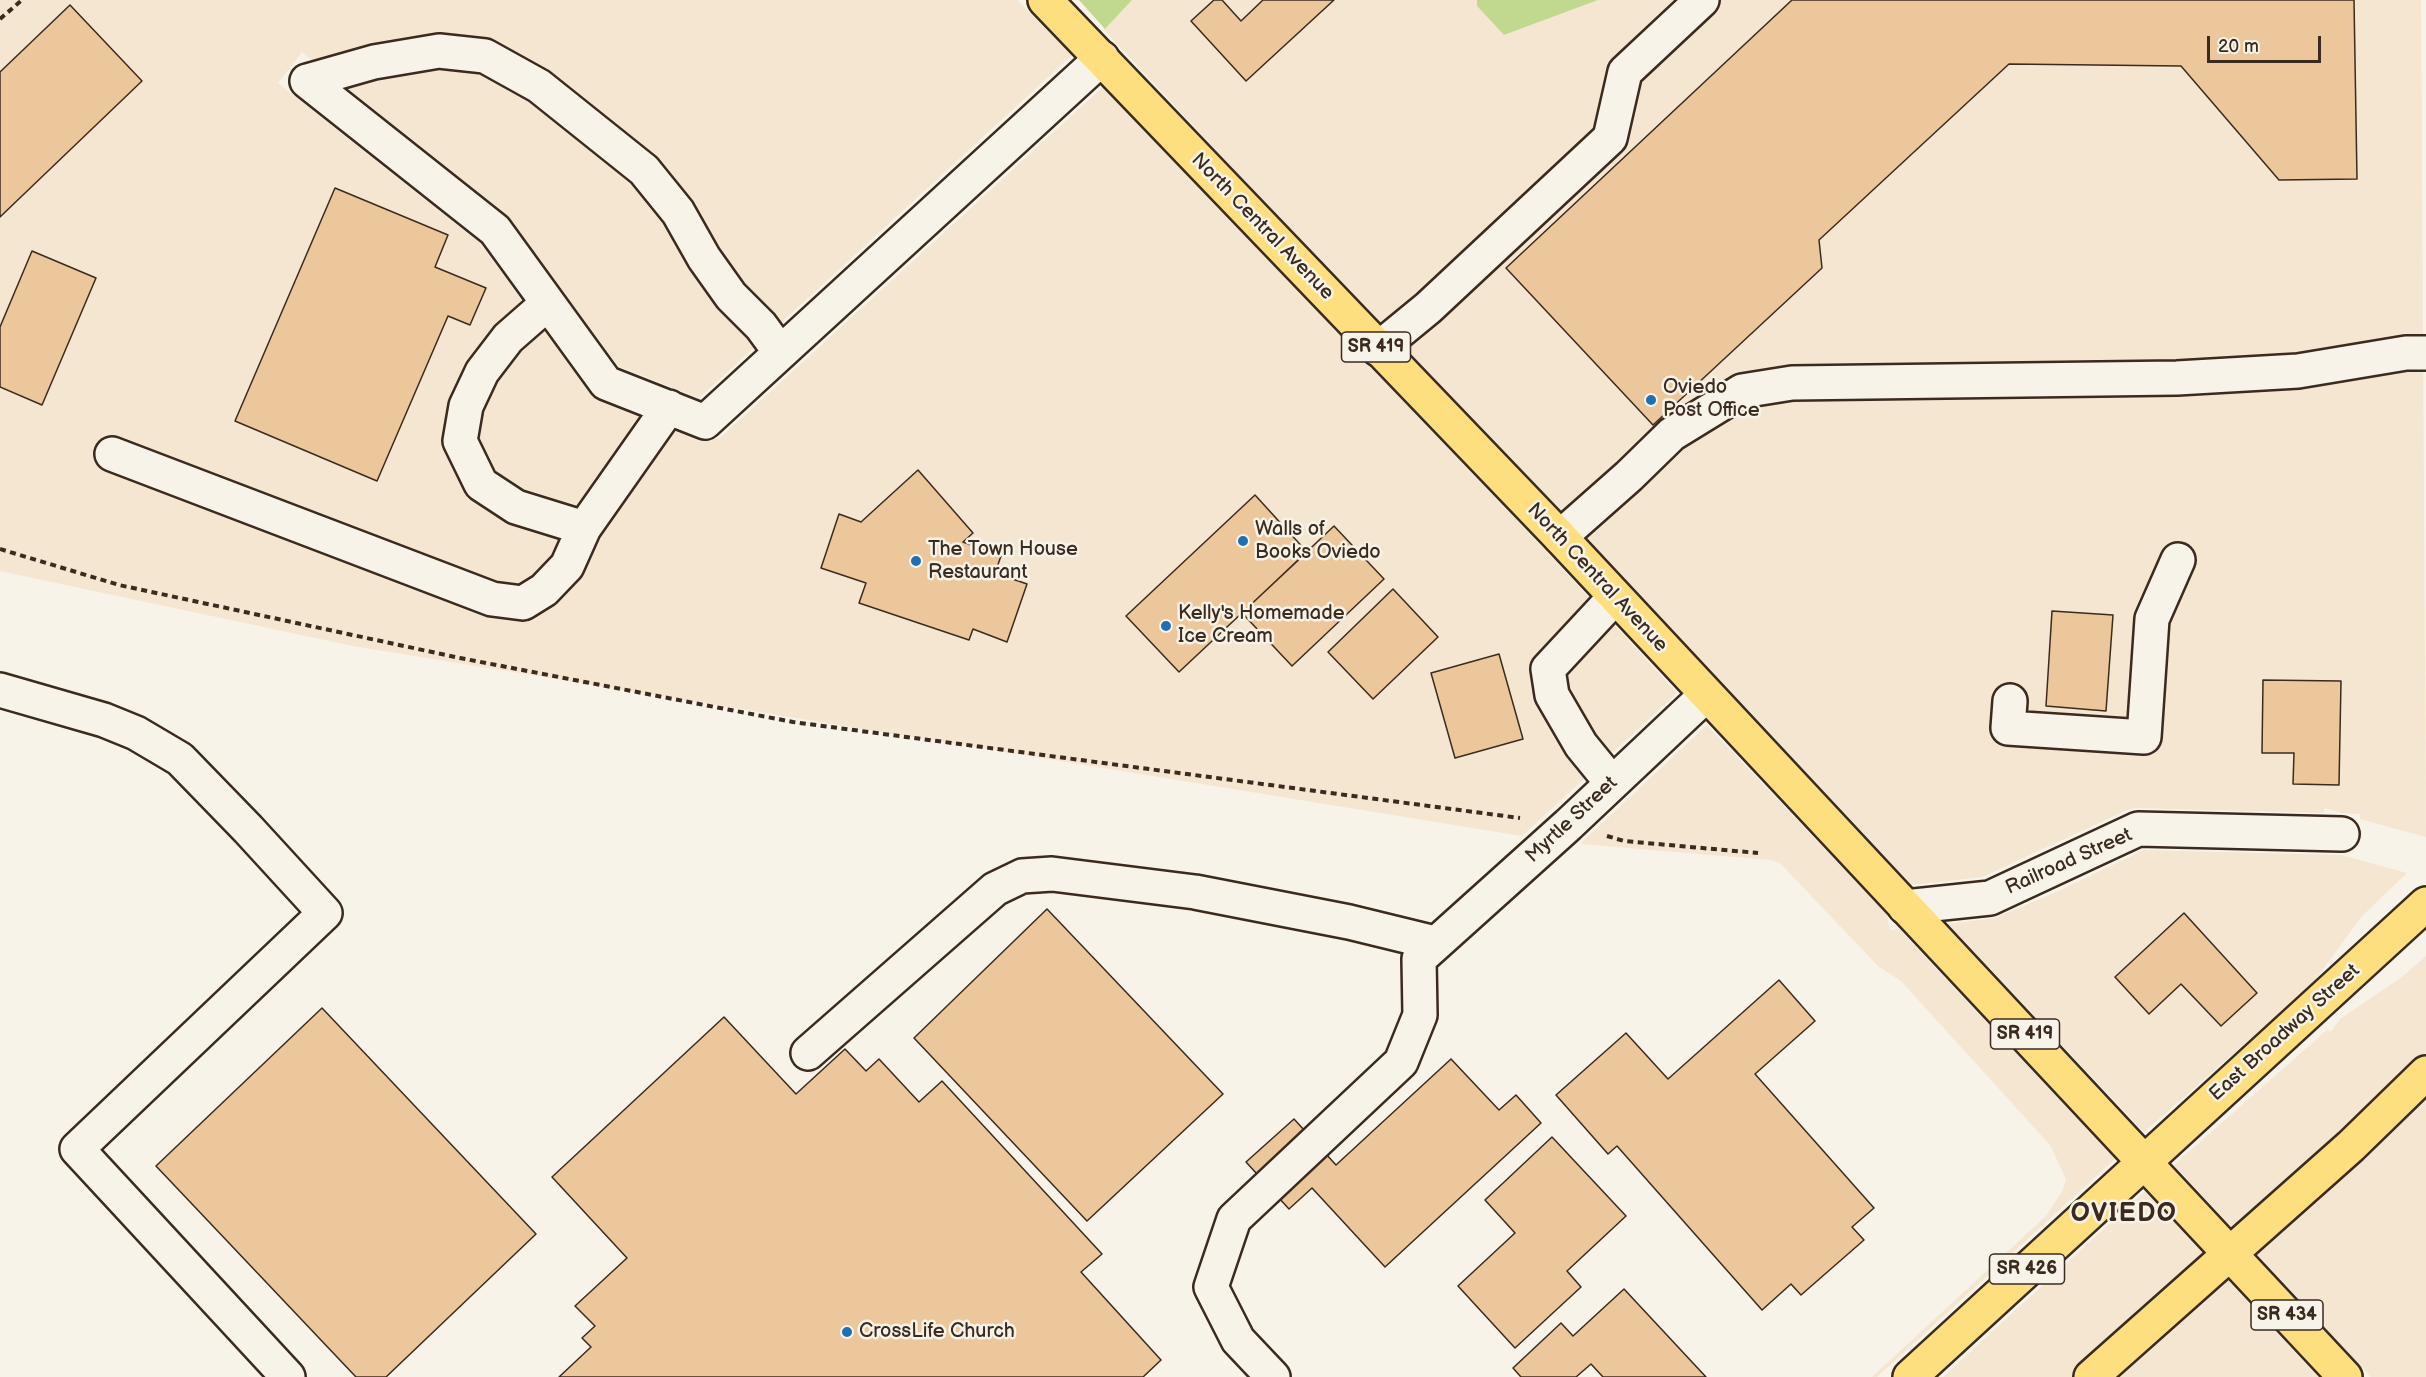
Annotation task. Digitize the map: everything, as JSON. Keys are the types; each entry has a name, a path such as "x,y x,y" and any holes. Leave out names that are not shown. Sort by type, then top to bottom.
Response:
{"main road":[{"name":"North Central Avenue","path":"1045,0 1560,537 2145,1161"},
{"name":"East Broadway Street","path":"2145,1161 2426,904"},
{"path":"2091,1377 2351,1146 2426,1073"},
{"name":"SR 434","path":"2145,1161 2345,1377"},
{"name":"SR 426","path":"1910,1377 2145,1161"}],"street":[{"path":"1378,349 1428,308 1610,138 1625,72 1702,0"},
{"path":"780,352 761,326 731,296 704,258 678,212 644,170 539,86 485,56 440,51 374,62 307,81 495,230 606,383 705,422 1102,58"},
{"path":"548,303 508,338 482,372 466,406 460,441 481,484 516,507 584,528"},
{"path":"1560,537 1629,476 1672,434 1742,391 1792,383 2210,376 2298,371 2406,352 2426,353"},
{"path":"112,454 492,599 523,603 544,590 567,566 584,528 669,407"},
{"path":"2010,701 2008,728 2144,736 2152,619 2178,560"},
{"path":"1612,783 1581,745 1552,695 1548,669 1615,597"},
{"path":"0,690 104,720 136,733 180,759 325,913 77,1149 288,1377"},
{"name":"Myrtle Street","path":"1273,1377 1238,1340 1211,1287 1234,1219 1401,1062 1420,1016 1419,959 1706,695"},
{"name":"Railroad Street","path":"1905,906 1990,898 2138,830 2342,834"},
{"path":"808,1053 994,889 1022,876 1052,874 1195,892 1349,922 1435,943"}],"path":[{"path":"0,19 22,0"},
{"path":"0,549 119,585 460,658 793,722 1530,819"},
{"path":"1604,835 1624,841 1758,853"}],"shaded area":[{"path":"0,0 1017,0 1072,55 699,398 618,366 506,214 302,52 278,83 481,244 590,394 601,402 700,441 720,438 1103,87 1546,551 1677,693 1522,836 353,646 0,571"},
{"path":"1132,0 1477,0 1477,6 1504,35 1598,0 2421,0 2426,837 2360,819 2360,814 2342,813 2325,808 2323,813 2135,808 1982,877 1912,885 1574,524 1282,221 1104,30"},
{"path":"1707,725 1887,915 1890,930 1899,929 2115,1159 1877,1377 1872,1377 2046,1216 2063,1190 2066,1179 2050,1145 1901,981 1878,966 1780,863 1771,860 1580,844"},
{"path":"2144,850 2341,855 2407,873 2362,916 2310,987 2296,996 2297,998 2144,1132 1948,924 1995,918 2061,890"},
{"path":"2426,956 2426,1377 2371,1377 2174,1165 2327,1030 2331,1032 2340,1019 2402,977"},
{"path":"2145,1191 2318,1377 1943,1377"}],"green space":[{"path":"1079,0 1132,0 1105,29"},
{"path":"1477,0 1598,0 1504,35 1477,6"}],"building":[{"path":"1214,0 1222,0 1241,21 1263,0 1334,0 1246,81 1191,21"},
{"path":"1792,0 2354,0 2357,179 2279,180 2181,66 2009,64 1819,240 1822,268 1653,425 1506,268"},
{"path":"70,5 142,81 0,217 0,72"},
{"path":"335,188 448,235 435,267 486,288 470,325 448,316 377,481 235,421"},
{"path":"32,251 96,278 42,405 0,387 0,327"},
{"path":"918,470 973,533 963,542 1001,556 995,573 1027,584 1007,642 973,629 969,640 859,603 866,583 821,568 839,514 861,522"},
{"path":"1255,495 1307,552 1179,672 1126,616"},
{"path":"1334,526 1384,579 1292,666 1242,613"},
{"path":"1393,589 1438,637 1373,699 1328,652"},
{"path":"2052,611 2113,615 2106,711 2046,706"},
{"path":"1499,654 1523,739 1455,758 1431,673"},
{"path":"2263,680 2341,681 2339,785 2293,784 2294,753 2262,753"},
{"path":"1047,909 1223,1094 1087,1221 914,1038"},
{"path":"2184,913 2257,993 2221,1026 2181,984 2149,1014 2115,977"},
{"path":"1779,980 1815,1021 1755,1074 1874,1208 1852,1227 1864,1240 1801,1295 1791,1284 1762,1310 1617,1146 1608,1154 1556,1095 1626,1033 1668,1079"},
{"path":"322,1008 536,1234 386,1377 356,1377 156,1166"},
{"path":"724,1017 796,1094 845,1049 866,1071 879,1059 919,1102 942,1081 1102,1254 1081,1272 1161,1360 1143,1377 559,1377 591,1347 582,1338 595,1326 575,1306 627,1258 552,1177"},
{"path":"1451,1059 1499,1110 1516,1095 1541,1123 1385,1267 1312,1188 1289,1209 1246,1162 1294,1119 1336,1165"},
{"path":"1552,1137 1626,1216 1567,1271 1581,1287 1515,1348 1458,1286 1515,1233 1485,1200"},
{"path":"1624,1289 1706,1377 1603,1377 1591,1364 1576,1377 1521,1377 1513,1368 1561,1323 1573,1336"}],"place":[{"name":"Oviedo Post Office","path":"1651,400"},
{"name":"Walls of Books Oviedo","path":"1243,541"},
{"name":"The Town House Restaurant","path":"916,561"},
{"name":"Kelly's Homemade Ice Cream","path":"1166,626"},
{"name":"CrossLife Church","path":"847,1332"}],"district":[{"name":"OVIEDO","path":"2124,1214"}]}
